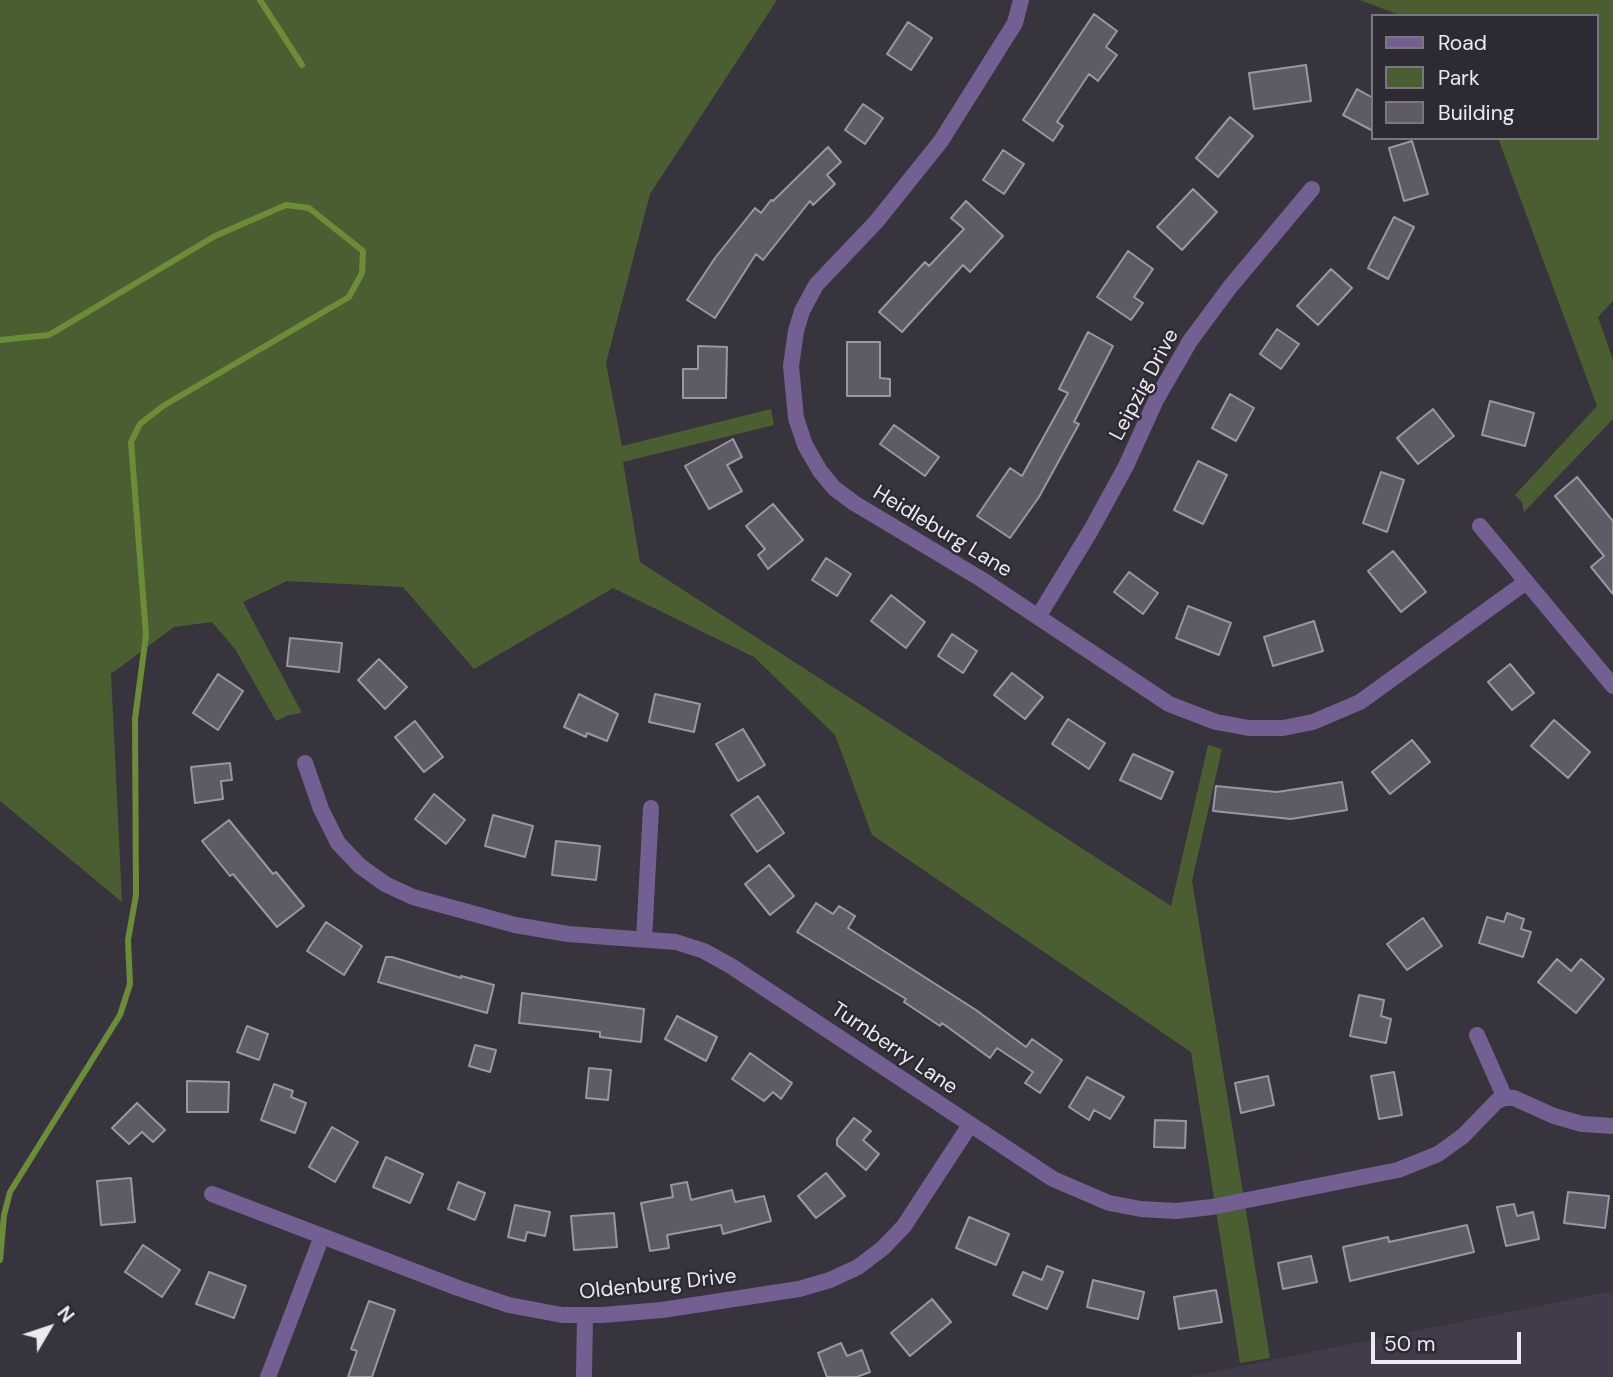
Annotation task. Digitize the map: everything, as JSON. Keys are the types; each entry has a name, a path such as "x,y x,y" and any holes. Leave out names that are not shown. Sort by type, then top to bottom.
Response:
{"street":[{"name":"Heidleburg Lane","path":"1021,0 1015,23 940,141 876,222 816,285 802,311 791,366 796,418 805,445 820,471 834,488 854,503 981,579 1169,704 1184,712 1238,726 1283,728 1328,717 1360,702 1526,582"},
{"name":"Leipzig Drive","path":"1038,617 1091,530 1126,466 1156,400 1190,341 1230,286 1312,189"},
{"path":"1480,526 1613,686"},
{"name":"Turnberry Lane","path":"305,763 321,809 338,843 360,866 385,884 413,897 515,925 568,934 644,939 690,946 731,966 1053,1179 1090,1196 1141,1209 1177,1211 1212,1207 1407,1167 1438,1154 1463,1136 1497,1101 1505,1098"},
{"path":"644,939 651,808"},
{"path":"1477,1035 1505,1098 1514,1098 1554,1116 1582,1124 1613,1126"},
{"name":"Oldenburg Drive","path":"212,1194 509,1305 562,1315 662,1310 799,1289 849,1271 883,1248 899,1232 971,1125"},
{"path":"268,1377 322,1236"},
{"path":"584,1377 585,1315"}],"shaded area":[{"path":"1613,1291 1613,1377 1187,1377"}],"green space":[{"path":"0,0 777,0 650,194 606,363 622,446 771,409 774,425 623,462 640,562 1171,906 1208,745 1222,749 1192,881 1270,1358 1240,1363 1191,1052 872,835 835,735 754,657 613,588 474,669 403,587 287,581 243,602 302,713 276,721 235,649 212,622 174,627 111,674 122,902 0,801"},
{"path":"1360,0 1613,0 1613,301 1598,317 1613,360 1613,419 1524,512 1522,502 1515,495 1597,406 1499,140 1599,140 1599,14 1397,14"}],"building":[{"path":"1094,14 1117,31 1106,47 1117,55 1098,81 1089,74 1057,122 1063,126 1053,141 1023,120"},
{"path":"908,22 932,38 911,70 887,54"},
{"path":"1306,65 1311,101 1254,109 1249,73"},
{"path":"1357,89 1372,97 1372,130 1343,115"},
{"path":"863,104 883,118 865,144 845,130"},
{"path":"1230,117 1253,136 1218,177 1196,158"},
{"path":"1412,141 1428,194 1404,201 1389,148"},
{"path":"828,147 841,162 827,175 835,184 813,205 810,201 763,260 756,254 715,318 687,300 715,258 755,208 761,213 771,200"},
{"path":"1003,150 1024,164 1004,194 983,180"},
{"path":"1193,189 1217,212 1182,250 1157,227"},
{"path":"966,201 1003,236 970,272 963,265 902,332 879,312 925,262 929,266 964,229 951,218"},
{"path":"1394,217 1414,227 1388,279 1368,268"},
{"path":"1128,251 1153,269 1134,297 1143,303 1131,320 1097,297"},
{"path":"1331,269 1352,288 1318,325 1297,306"},
{"path":"1277,329 1299,344 1281,369 1260,354"},
{"path":"1088,332 1113,346 1074,422 1079,424 1039,497 1010,538 977,516 1010,468 1022,476 1068,393 1059,389"},
{"path":"847,342 880,342 880,378 890,379 890,396 847,396"},
{"path":"698,346 727,347 726,398 683,398 683,369 698,369"},
{"path":"1230,394 1254,408 1236,441 1212,428"},
{"path":"1490,401 1534,413 1525,446 1482,435"},
{"path":"1433,409 1454,436 1418,464 1397,438"},
{"path":"894,425 939,457 925,476 880,444"},
{"path":"733,439 742,457 727,465 742,491 709,509 685,466"},
{"path":"1198,461 1227,475 1203,524 1174,510"},
{"path":"1381,472 1404,480 1387,532 1363,523"},
{"path":"1577,477 1613,521 1613,594 1591,567 1604,556 1555,496"},
{"path":"773,504 803,540 768,569 758,555 765,549 746,526"},
{"path":"1393,551 1426,592 1401,612 1368,571"},
{"path":"826,558 851,574 837,596 812,580"},
{"path":"1129,572 1158,593 1143,614 1114,592"},
{"path":"891,595 925,622 906,648 871,621"},
{"path":"1188,606 1231,623 1219,655 1176,638"},
{"path":"1314,621 1323,651 1273,666 1264,637"},
{"path":"952,634 977,651 963,673 938,656"},
{"path":"290,638 342,643 339,672 287,666"},
{"path":"379,659 407,687 385,709 358,680"},
{"path":"1510,664 1534,693 1512,710 1488,682"},
{"path":"1012,673 1043,697 1025,719 994,695"},
{"path":"218,674 243,691 218,730 193,713"},
{"path":"579,694 618,714 607,741 587,733 586,737 564,727"},
{"path":"655,694 700,704 694,732 649,722"},
{"path":"1068,719 1105,743 1089,769 1052,744"},
{"path":"1554,720 1590,752 1568,778 1531,746"},
{"path":"415,721 443,757 424,772 395,737"},
{"path":"743,729 765,765 738,781 716,744"},
{"path":"1412,740 1430,762 1390,794 1372,772"},
{"path":"1133,754 1173,772 1161,799 1120,780"},
{"path":"230,763 232,780 221,781 223,799 195,803 191,767"},
{"path":"1342,782 1347,810 1291,819 1213,811 1216,786 1277,792"},
{"path":"434,794 465,820 446,844 415,819"},
{"path":"758,796 784,833 757,852 731,815"},
{"path":"493,815 533,826 525,857 485,846"},
{"path":"229,820 273,874 276,872 304,906 277,927 202,841"},
{"path":"556,841 600,846 596,880 552,875"},
{"path":"769,865 794,896 770,915 745,884"},
{"path":"816,903 833,914 839,906 855,916 848,928 976,1010 1026,1047 1032,1039 1062,1060 1040,1093 1025,1083 1033,1072 997,1048 990,1058 942,1023 940,1026 904,1002 906,999 797,932"},
{"path":"1507,913 1524,919 1521,929 1531,932 1523,957 1479,943 1487,917 1504,922"},
{"path":"1423,918 1442,946 1407,970 1387,944"},
{"path":"326,922 362,946 344,975 307,951"},
{"path":"386,957 494,985 487,1013 378,982"},
{"path":"1557,959 1571,971 1581,959 1604,979 1576,1013 1538,982"},
{"path":"522,993 644,1009 641,1042 600,1037 600,1032 519,1023"},
{"path":"1359,995 1384,1000 1381,1016 1391,1019 1386,1043 1350,1036"},
{"path":"677,1016 717,1037 706,1061 665,1039"},
{"path":"247,1026 268,1034 259,1060 237,1052"},
{"path":"475,1045 496,1050 490,1072 469,1066"},
{"path":"750,1053 792,1083 781,1099 773,1092 764,1101 732,1079"},
{"path":"589,1068 611,1070 608,1100 586,1098"},
{"path":"1394,1072 1402,1115 1379,1119 1371,1076"},
{"path":"1268,1076 1274,1105 1241,1113 1235,1083"},
{"path":"1087,1077 1124,1097 1110,1119 1094,1110 1089,1120 1069,1107"},
{"path":"187,1081 229,1082 228,1112 187,1112"},
{"path":"274,1084 293,1091 291,1097 306,1103 295,1133 261,1120"},
{"path":"137,1103 165,1130 153,1142 142,1132 129,1144 112,1128"},
{"path":"854,1118 871,1131 863,1140 879,1154 866,1170 837,1145 837,1139"},
{"path":"1155,1120 1186,1121 1185,1148 1154,1147"},
{"path":"332,1127 358,1142 335,1182 309,1167"},
{"path":"386,1157 423,1174 410,1203 373,1187"},
{"path":"826,1173 845,1196 816,1218 798,1196"},
{"path":"131,1178 135,1222 101,1225 97,1181"},
{"path":"458,1182 485,1193 475,1220 448,1209"},
{"path":"687,1182 691,1200 732,1190 735,1202 764,1196 771,1221 723,1234 721,1225 667,1235 669,1248 650,1251 641,1203 673,1197 671,1185"},
{"path":"1568,1192 1609,1196 1605,1228 1564,1223"},
{"path":"1514,1204 1517,1216 1533,1212 1539,1239 1506,1246 1497,1207"},
{"path":"515,1205 550,1212 545,1236 527,1232 525,1241 508,1237"},
{"path":"614,1213 617,1247 574,1250 571,1216"},
{"path":"969,1217 1009,1234 996,1265 956,1248"},
{"path":"1467,1225 1474,1252 1350,1281 1343,1247 1388,1237 1389,1242"},
{"path":"143,1245 180,1270 162,1297 125,1272"},
{"path":"1311,1256 1317,1282 1283,1289 1278,1263"},
{"path":"1047,1266 1063,1272 1047,1309 1013,1295 1023,1272 1042,1280"},
{"path":"209,1272 246,1286 234,1318 196,1304"},
{"path":"1093,1280 1144,1292 1138,1319 1087,1307"},
{"path":"1216,1290 1222,1322 1179,1329 1174,1297"},
{"path":"932,1299 951,1322 910,1356 891,1333"},
{"path":"369,1301 395,1310 372,1377 348,1377 357,1351 351,1349"},
{"path":"841,1343 847,1356 862,1350 870,1372 857,1377 827,1377 818,1353"}],"waterway":[{"path":"260,0 302,65"},
{"path":"0,340 49,335 215,236 286,205 309,208 363,251 362,273 349,297 163,406 140,424 131,442 146,635 135,719 136,895 128,940 130,984 120,1015 10,1192 4,1215 0,1260"}]}
